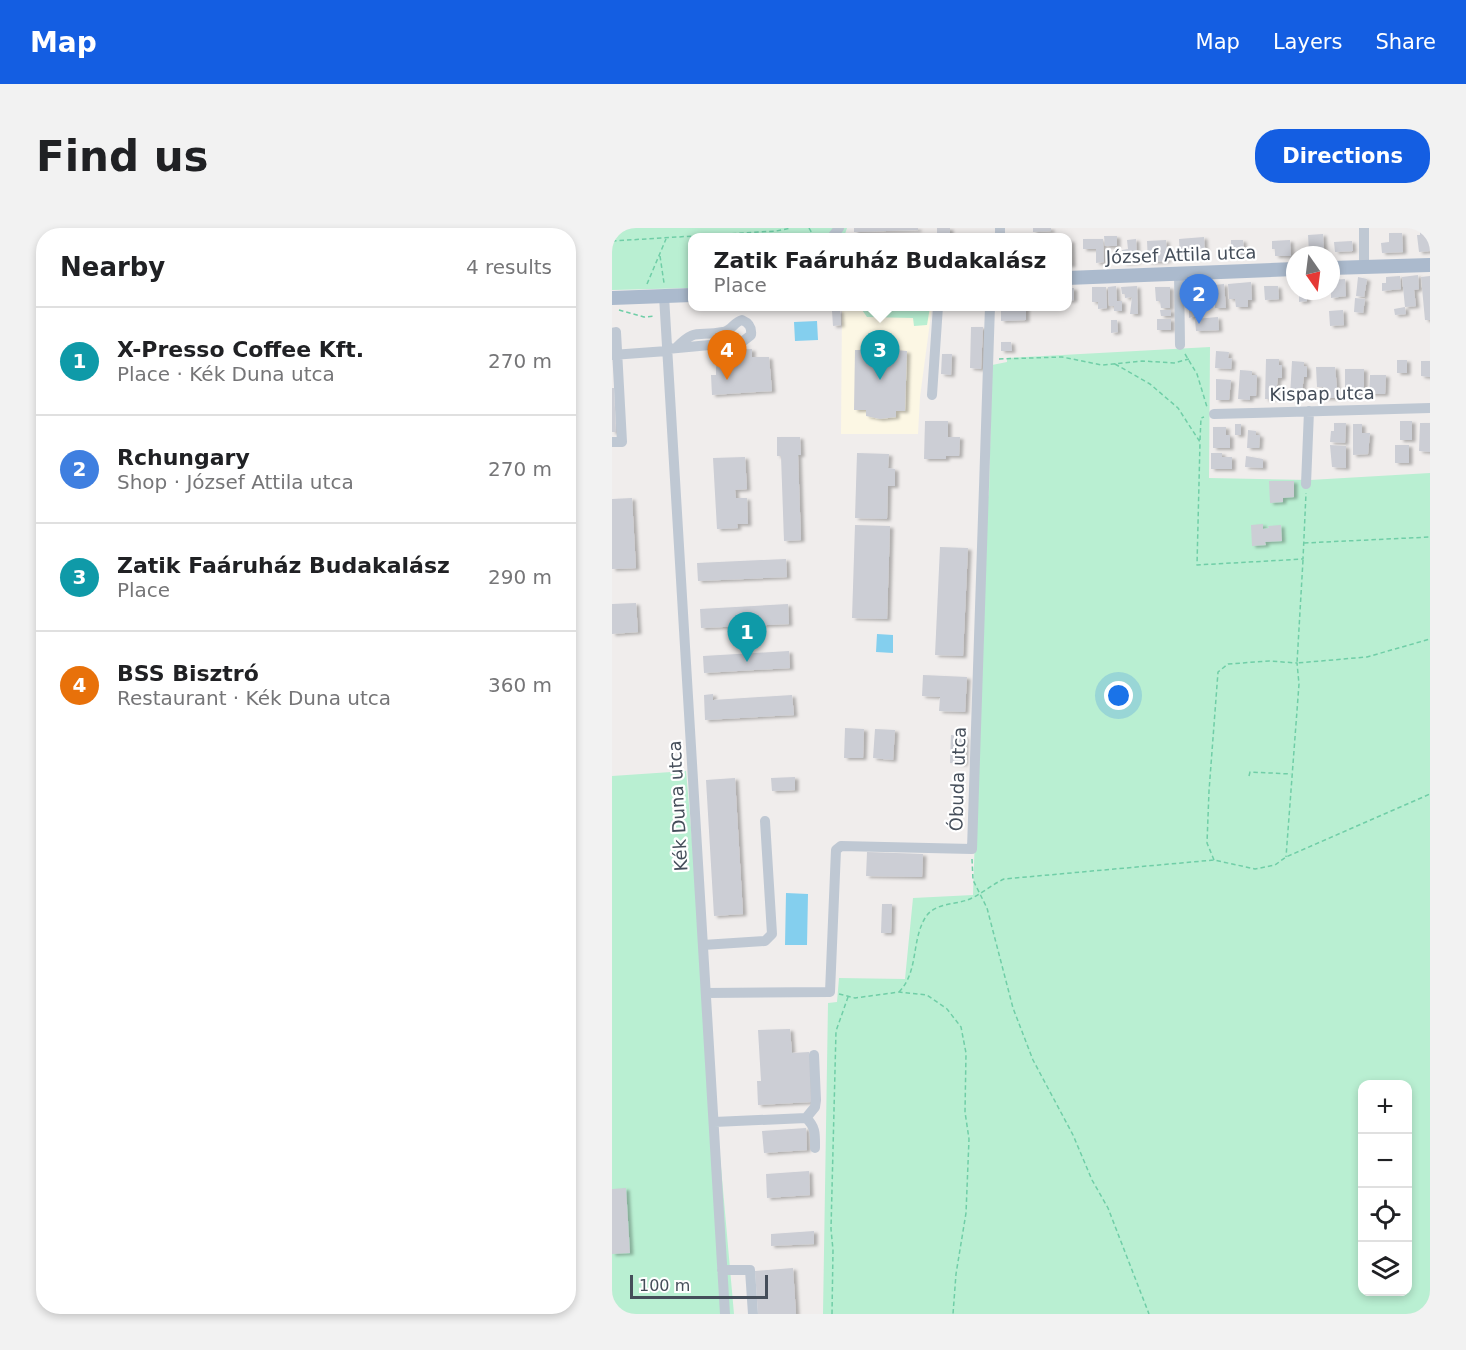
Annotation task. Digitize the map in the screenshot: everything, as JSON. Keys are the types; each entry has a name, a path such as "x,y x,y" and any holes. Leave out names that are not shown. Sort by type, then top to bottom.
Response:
{"main road":[{"path":"1340,268 1430,265"},
{"name":"József Attila utca","path":"1072,278 1286,269"},
{"path":"614,303 688,295"}],"street":[{"path":"1364,228 1364,267"},
{"path":"1179,272 1180,345"},
{"name":"Kék Duna utca","path":"664,296 670,349 725,1314"},
{"path":"932,395 938,311"},
{"name":"Óbuda utca","path":"830,992 836,850 841,846 972,849 990,311"},
{"path":"614,355 742,342 751,335 752,330 747,322 737,321 724,332 689,335 670,349"},
{"path":"612,333 616,332 614,355 622,442 612,442"},
{"name":"Kispap utca","path":"1214,414 1430,408"},
{"path":"1306,484 1309,411"},
{"path":"703,945 765,941 771,934 765,821"},
{"path":"706,993 830,992"},
{"path":"806,1118 815,1107 816,1100 814,1055"},
{"path":"714,1122 806,1118 813,1124 815,1148"},
{"path":"722,1270 750,1269 753,1314"}],"path":[{"path":"745,233 791,228"},
{"path":"612,241 688,237"},
{"path":"647,285 666,238"},
{"path":"660,253 665,279 664,296"},
{"path":"614,303 644,317 665,316"},
{"path":"1180,345 1197,374 1207,406 1214,414 1202,418 1197,565 1303,559"},
{"path":"988,360 1062,357 1102,365 1142,361 1174,363 1189,359"},
{"path":"1115,364 1150,384 1178,408 1200,442"},
{"path":"1286,858 1299,684 1297,663 1306,484"},
{"path":"1304,543 1430,537"},
{"path":"1214,860 1207,843 1218,672 1228,664 1297,663 1367,657 1430,639"},
{"path":"1249,776 1250,772 1292,774"},
{"path":"899,992 912,972 917,939 926,916 941,905 969,900 1004,879 1214,860 1255,869 1275,866 1286,858 1430,795"},
{"path":"972,849 973,880 987,908 1013,1008 1034,1060 1108,1208 1149,1314"},
{"path":"830,992 855,998 899,992 927,996 947,1009 961,1027 966,1053 965,1112 969,1139 966,1213 956,1274 953,1314"},
{"path":"832,1314 831,1228 836,1031 848,996"}],"shaded area":[{"path":"842,311 931,311 920,397 918,434 841,434"}],"green space":[{"path":"612,228 847,228 845,233 688,233 688,288 612,290"},
{"path":"863,311 929,311 927,325 914,326 913,318 867,317"},
{"path":"1210,347 1209,478 1310,480 1430,473 1430,1314 823,1314 828,1003 837,1002 839,978 905,979 913,898 973,895 992,365 1007,362 1007,358"},
{"path":"686,771 734,1314 612,1314 612,776"}],"water":[{"path":"817,321 818,340 795,341 794,322"},
{"path":"877,634 893,635 893,653 876,652"},
{"path":"786,893 808,894 807,945 785,945"}],"building":[{"path":"854,228 918,228 918,230 854,232"},
{"path":"937,228 950,228 950,233 937,233"},
{"path":"1033,228 1051,228 1051,231 1033,232"},
{"path":"1427,230 1427,235 1430,235 1430,251 1419,252 1417,235 1420,235 1420,231"},
{"path":"1389,233 1402,233 1403,252 1382,253 1381,243 1389,242"},
{"path":"1323,234 1324,246 1309,246 1308,235"},
{"path":"1104,236 1117,236 1117,246 1105,246"},
{"path":"1204,237 1205,257 1180,258 1179,239"},
{"path":"1083,239 1103,239 1104,262 1096,263 1096,249 1083,249"},
{"path":"1136,239 1137,262 1123,263 1122,250 1128,249 1127,240"},
{"path":"1166,240 1167,261 1148,262 1147,241"},
{"path":"1231,240 1243,240 1244,254 1231,254"},
{"path":"1290,240 1290,246 1286,246 1286,256 1275,256 1272,241"},
{"path":"1352,241 1353,251 1340,252 1340,246 1334,246 1334,242"},
{"path":"1418,275 1419,289 1414,290 1416,306 1405,307 1402,277"},
{"path":"1400,276 1401,289 1382,291 1382,283 1386,283 1386,277"},
{"path":"1430,276 1430,320 1425,320 1421,277"},
{"path":"1358,277 1367,279 1364,297 1356,296"},
{"path":"1340,279 1345,279 1346,296 1340,297"},
{"path":"1251,282 1252,300 1248,300 1248,307 1236,307 1235,299 1229,299 1228,284"},
{"path":"1208,284 1209,300 1188,301 1188,285"},
{"path":"1224,284 1226,308 1215,308 1214,285"},
{"path":"1116,286 1117,301 1122,301 1122,311 1114,311 1114,306 1109,306 1108,287"},
{"path":"1137,286 1138,314 1130,314 1132,297 1125,298 1121,287"},
{"path":"1264,286 1278,286 1279,299 1265,300"},
{"path":"1092,287 1106,287 1107,308 1098,309 1098,302 1092,302"},
{"path":"1155,287 1170,287 1170,308 1161,308 1160,301 1156,301"},
{"path":"1072,288 1074,288 1074,300 1072,300"},
{"path":"1355,298 1365,299 1363,313 1354,312"},
{"path":"1189,304 1198,304 1198,315 1189,318"},
{"path":"1405,307 1406,314 1395,315 1394,309"},
{"path":"1160,310 1171,310 1171,316 1161,316"},
{"path":"1343,310 1344,325 1330,326 1329,311"},
{"path":"832,311 840,311 841,325 833,326"},
{"path":"1001,311 1026,311 1026,320 1001,321"},
{"path":"1218,317 1219,330 1196,331 1195,319"},
{"path":"1157,319 1171,319 1171,330 1157,330"},
{"path":"1111,320 1117,320 1118,332 1111,333"},
{"path":"971,327 983,327 981,369 970,368"},
{"path":"1001,342 1011,342 1012,351 1001,351"},
{"path":"883,346 907,351 905,411 896,411 896,417 880,419 866,416 866,410 854,410 855,350"},
{"path":"752,349 752,357 769,357 772,391 712,395 711,375 716,375 716,367 722,355 733,350"},
{"path":"1216,351 1229,352 1228,358 1232,359 1231,369 1215,368"},
{"path":"942,354 952,354 951,375 941,374"},
{"path":"1266,359 1279,359 1279,365 1282,365 1282,378 1278,378 1275,399 1265,399"},
{"path":"1397,360 1407,360 1407,373 1397,373"},
{"path":"1292,361 1304,362 1304,366 1307,367 1307,377 1304,377 1301,398 1290,397"},
{"path":"1421,361 1430,361 1430,377 1421,376"},
{"path":"1316,367 1335,367 1338,398 1323,398 1323,387 1317,387"},
{"path":"1345,369 1364,369 1364,388 1361,388 1361,395 1348,395 1348,387 1345,387"},
{"path":"1240,370 1252,371 1252,375 1257,375 1256,396 1250,396 1250,400 1238,399"},
{"path":"1370,375 1386,375 1385,394 1369,394"},
{"path":"1216,379 1231,380 1229,400 1216,400"},
{"path":"612,388 614,388 616,432 612,432"},
{"path":"925,421 948,421 948,437 960,437 959,456 946,456 946,459 924,459"},
{"path":"1400,421 1412,421 1412,440 1400,440"},
{"path":"1334,423 1346,423 1345,443 1330,442"},
{"path":"1420,423 1430,423 1430,452 1419,451"},
{"path":"1235,424 1241,424 1241,435 1235,435"},
{"path":"1353,424 1362,424 1362,433 1370,433 1368,454 1353,455"},
{"path":"1213,427 1226,427 1226,435 1230,435 1230,448 1213,448"},
{"path":"1248,430 1256,431 1256,435 1260,435 1259,448 1247,448"},
{"path":"777,437 800,437 801,455 798,455 801,540 784,541 781,456 777,456"},
{"path":"1330,445 1346,446 1346,468 1332,467"},
{"path":"1395,445 1409,445 1409,463 1395,463"},
{"path":"857,453 889,454 888,468 895,469 895,486 888,486 887,519 855,518"},
{"path":"1211,453 1222,453 1222,457 1232,457 1232,469 1211,469"},
{"path":"1246,456 1263,459 1263,468 1245,467"},
{"path":"745,457 747,489 735,490 736,498 747,498 748,524 737,524 738,528 717,529 713,458"},
{"path":"1269,481 1294,481 1294,497 1283,498 1283,502 1270,503"},
{"path":"632,498 636,568 612,569 612,499"},
{"path":"1263,524 1263,529 1269,528 1268,526 1281,525 1282,541 1265,542 1266,545 1252,546 1251,525"},
{"path":"855,525 890,526 887,619 852,618"},
{"path":"940,547 968,548 963,656 935,655"},
{"path":"786,559 787,577 698,581 697,563"},
{"path":"636,603 638,632 612,634 612,604"},
{"path":"788,604 789,624 701,628 700,609"},
{"path":"789,651 790,668 704,673 703,656"},
{"path":"923,675 967,677 965,712 939,711 940,697 922,696"},
{"path":"713,694 713,700 792,695 794,715 705,720 704,695"},
{"path":"845,728 864,729 863,758 844,758"},
{"path":"875,729 895,730 893,760 873,758"},
{"path":"951,735 965,736 964,764 950,763"},
{"path":"795,777 795,790 772,791 771,778"},
{"path":"735,778 743,914 714,916 706,780"},
{"path":"867,852 923,854 922,877 866,876"},
{"path":"882,904 892,904 891,933 881,933"},
{"path":"790,1029 792,1053 809,1052 811,1102 758,1105 757,1081 761,1081 758,1030"},
{"path":"806,1128 807,1150 764,1153 762,1131"},
{"path":"809,1171 810,1195 767,1198 766,1174"},
{"path":"626,1188 630,1253 612,1254 612,1189"},
{"path":"814,1231 814,1244 771,1246 771,1234"},
{"path":"793,1268 796,1314 758,1314 755,1271"}],"place":[{"name":"Rchungary","path":"1199,324"},
{"name":"BSS Bisztró","path":"727,380"},
{"name":"Zatik Faáruház Budakalász","path":"880,380"},
{"name":"X-Presso Coffee Kft.","path":"747,662"}]}
